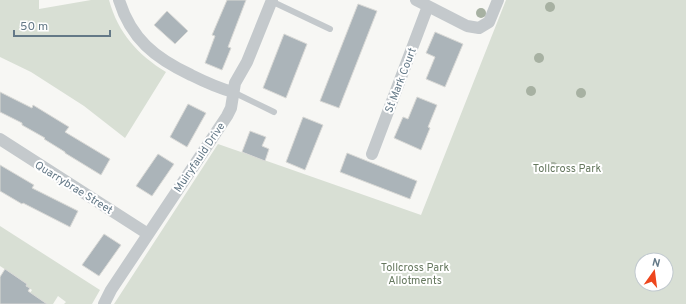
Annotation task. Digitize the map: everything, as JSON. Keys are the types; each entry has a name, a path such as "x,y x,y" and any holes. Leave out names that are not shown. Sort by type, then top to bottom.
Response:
{"street":[{"path":"118,0 123,14 135,34 145,46 158,57 172,66 215,87 233,92"},
{"name":"Muiryfauld Drive","path":"104,304 111,290 227,116 231,108 235,83 247,62 272,0"},
{"path":"416,0 467,26 479,28 489,22 498,0"},
{"name":"St Mark Court","path":"372,154 428,6"},
{"name":"Quarrybrae Street","path":"0,139 148,234"}],"lane":[{"path":"272,0 330,29"},
{"path":"233,92 274,112"}],"green space":[{"path":"0,0 39,0 39,9 91,0 109,0 118,23 130,42 147,58 166,72 125,138 84,106 31,72 0,57"},
{"name":"Tollcross Park","path":"506,0 686,0 686,304 114,304 218,144 421,215"},
{"path":"0,226 100,290 92,304 64,304 66,302 58,296 53,304 47,304 41,300 22,304 32,290 26,286 27,284 0,266"}],"building":[{"path":"227,0 246,0 228,47 231,48 222,70 205,63 215,36 212,35"},
{"path":"358,4 377,11 339,108 320,101"},
{"path":"167,11 188,31 175,44 154,25"},
{"path":"435,32 463,44 445,87 426,79 435,57 426,53"},
{"path":"284,34 307,44 286,98 263,88"},
{"path":"0,92 32,108 33,105 69,127 65,132 110,159 101,175 65,153 44,139 45,138 22,125 22,123 0,112"},
{"path":"417,97 437,105 421,150 394,138 403,117 408,119"},
{"path":"188,104 206,113 187,147 170,137"},
{"path":"303,117 323,125 305,170 286,162"},
{"path":"250,131 266,137 262,146 269,149 265,161 242,152"},
{"path":"347,153 417,181 410,199 340,172"},
{"path":"158,154 174,164 152,196 136,186"},
{"path":"0,165 34,185 32,188 78,211 70,227 23,203 22,204 0,191"},
{"path":"104,234 121,245 99,276 82,265"},
{"path":"5,269 27,284 26,286 30,288 28,291 47,304 0,304 0,277"}],"park label":[{"name":"Tollcross Park Allotments","path":"415,273"}]}
